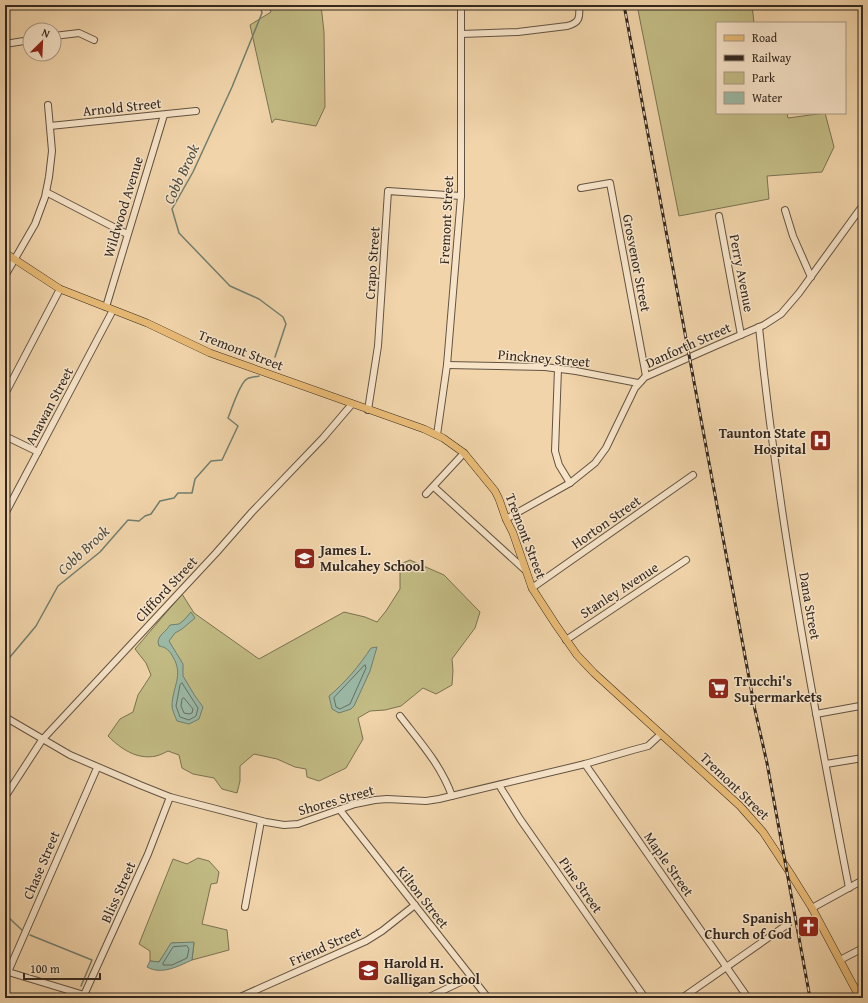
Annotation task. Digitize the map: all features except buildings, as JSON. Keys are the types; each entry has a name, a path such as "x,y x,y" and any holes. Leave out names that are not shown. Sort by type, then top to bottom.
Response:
{"main road":[{"name":"Tremont Street","path":"5,253 60,288 147,323 227,360 424,429 453,444 464,453 495,491 513,533 524,569 532,588 566,640 577,655 594,673 740,806 754,821 767,837 812,908 860,998"}],"street":[{"name":"Fremont Street","path":"437,435 447,365 461,196 461,5"},
{"path":"461,34 518,32 570,25 578,21 579,5"},
{"path":"862,5 863,11"},
{"path":"62,35 79,33 94,40"},
{"path":"5,44 22,41"},
{"path":"5,276 35,224 46,192 52,157 48,105"},
{"name":"Arnold Street","path":"50,126 196,111"},
{"name":"Wildwood Avenue","path":"106,307 164,115"},
{"name":"Grosvenor Street","path":"581,188 610,183 646,376"},
{"name":"Crapo Street","path":"368,410 378,340 388,191 461,196"},
{"path":"46,192 127,234"},
{"name":"Danforth Street","path":"506,519 570,483 589,469 601,456 638,383 646,376 760,328 781,314 795,299 863,205"},
{"path":"785,210 793,236 811,277"},
{"name":"Perry Avenue","path":"719,216 741,335"},
{"path":"5,394 60,288"},
{"name":"Anawan Street","path":"5,514 113,310"},
{"name":"Dana Street","path":"760,328 765,376 794,588 849,888"},
{"name":"Pinckney Street","path":"447,365 526,366 558,369 638,383"},
{"path":"558,369 555,451 559,465 570,483"},
{"name":"Clifford Street","path":"5,797 42,740 216,553 252,512 323,438 352,404"},
{"path":"5,436 38,452"},
{"path":"426,494 464,453"},
{"name":"Horton Street","path":"532,588 693,475"},
{"path":"434,487 524,569"},
{"name":"Stanley Avenue","path":"566,640 686,560"},
{"path":"816,714 860,706"},
{"path":"400,716 434,759 447,782 452,796"},
{"name":"Shores Street","path":"5,717 70,755 97,768 170,797 261,821 278,824 295,824 306,822 359,803 375,800 387,799 426,801 499,785 585,764 648,746 661,734"},
{"path":"826,764 863,758"},
{"name":"Maple Street","path":"585,764 748,998"},
{"name":"Chase Street","path":"7,971 97,768"},
{"name":"Pine Street","path":"499,785 520,819 645,998"},
{"name":"Bliss Street","path":"84,995 148,854 170,797"},
{"name":"Kilton Street","path":"340,810 488,998"},
{"path":"245,907 261,821"},
{"path":"812,908 863,880"},
{"name":"Friend Street","path":"238,998 366,941 382,932 415,905"},
{"path":"682,998 788,924"},
{"path":"840,960 863,948"},
{"path":"7,971 94,998"},
{"path":"427,998 471,976"}],"green space":[{"path":"268,5 321,5 324,32 325,107 316,126 275,119 272,123 250,25 271,12"},
{"path":"637,5 752,5 754,22 716,22 716,114 787,114 788,118 825,114 834,147 822,172 767,176 769,199 679,216"},
{"path":"410,560 444,575 480,612 475,628 452,659 452,685 436,694 423,688 401,706 385,710 370,711 358,718 363,739 346,768 319,781 307,777 306,769 295,767 277,759 254,754 240,766 240,781 237,793 222,789 214,778 193,774 182,768 179,755 168,751 160,755 149,757 136,755 118,745 108,736 120,719 133,712 138,695 151,675 146,663 135,649 182,594 194,613 259,659 344,612 365,617 377,622 400,589 400,564"},
{"path":"198,858 209,861 219,872 217,883 211,884 202,924 227,930 229,950 192,960 194,943 172,943 159,962 150,961 150,951 139,944 173,859 187,864"}],"water":[{"path":"191,612 195,618 175,633 169,641 183,664 183,676 203,707 199,719 189,724 177,721 172,709 172,699 178,676 176,664 169,651 164,647 159,646 158,642 160,637 170,625 179,624"},
{"path":"377,647 370,671 354,706 351,709 339,713 332,709 329,696 352,674 371,648"},
{"path":"194,942 192,960 163,970 147,967 150,961 159,962 171,943"}],"waterway":[{"name":"Cobb Brook","path":"260,5 262,13 232,87 193,172 172,209 179,233 230,286 259,299 283,317 286,324 275,357"},
{"name":"Cobb Brook","path":"5,668 10,657 36,626 58,586 100,552 128,520 139,521 145,516 151,514 160,501 174,498 178,493 192,493 195,479 211,461 222,460 238,426 228,418 239,391 244,381 259,376"},
{"name":"Cobb Brook","path":"5,917 8,917 22,930"},
{"name":"Cobb Brook","path":"30,935 92,960 81,986"}],"railway":[{"path":"624,5 810,998"}],"place":[{"name":"Taunton State Hospital","path":"821,441"},
{"name":"James L. Mulcahey School","path":"304,558"},
{"name":"Trucchi's Supermarkets","path":"719,689"},
{"name":"Spanish Church of God","path":"808,926"},
{"name":"Harold H. Galligan School","path":"368,971"}]}
